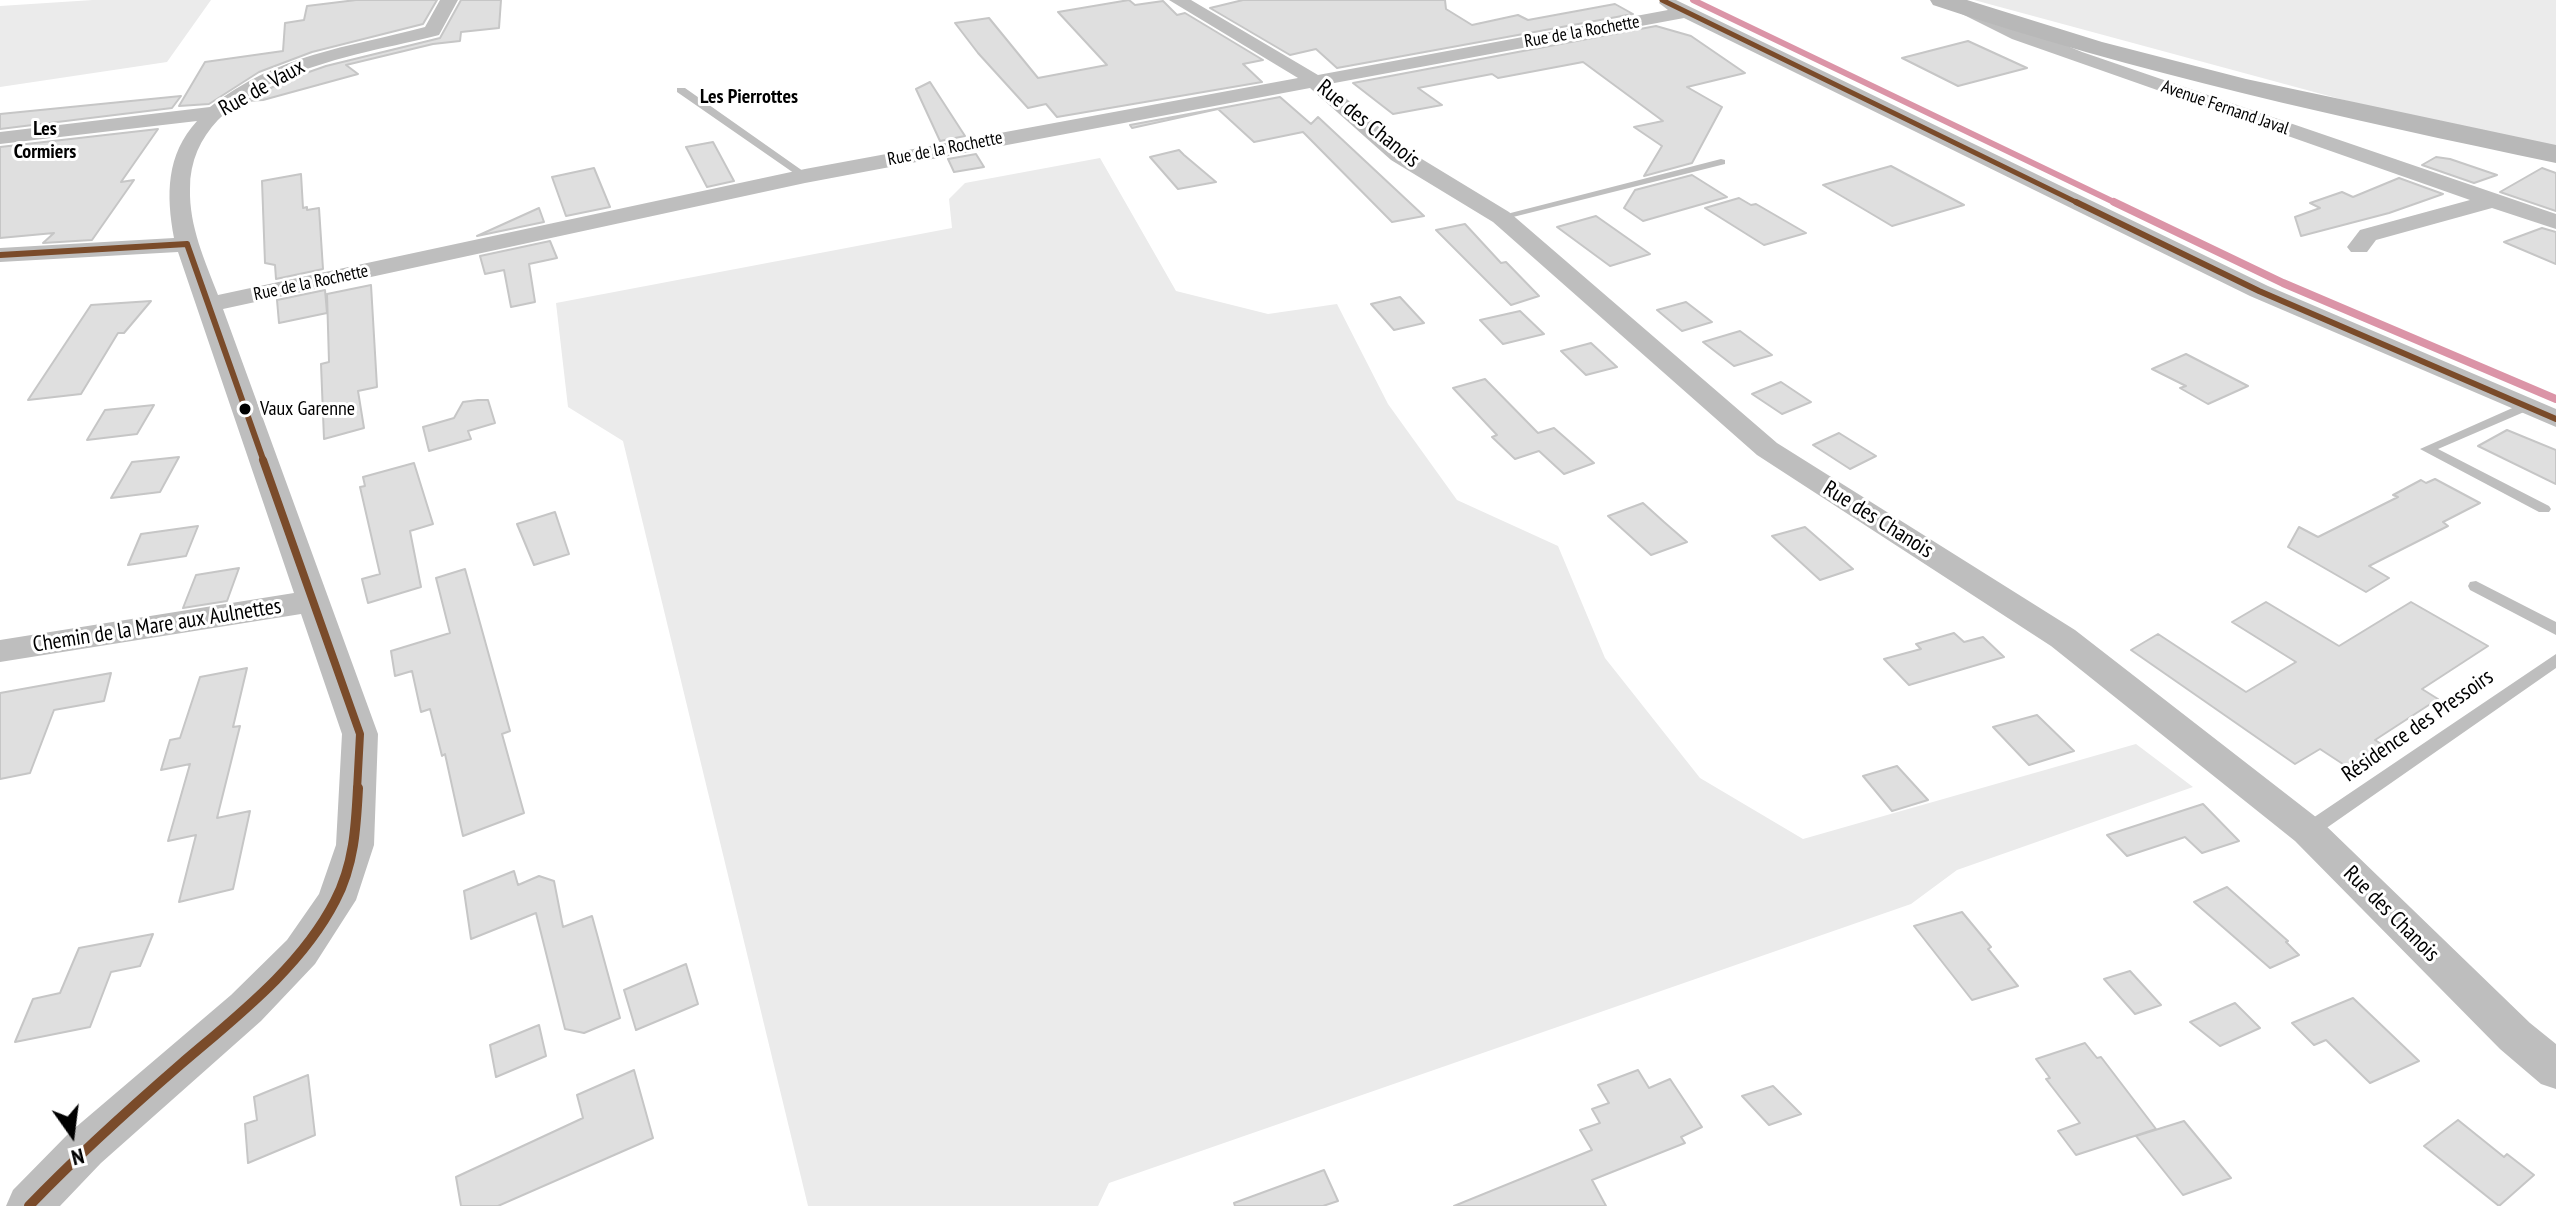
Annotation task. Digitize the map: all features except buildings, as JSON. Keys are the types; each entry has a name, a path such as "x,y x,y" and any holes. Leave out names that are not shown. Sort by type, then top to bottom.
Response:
{"main road":[{"path":"1952,4 2047,34 2275,94 2556,154"}],"street":[{"name":"Rue de Vaux","path":"29,1206 85,1148 268,986 301,952 336,900 355,845 360,734 187,244 178,184 196,133 213,113 275,76 323,56 432,31 449,0"},
{"name":"Rue des Chanois","path":"1178,0 1272,52 1312,79 1399,155 1501,217 1767,449 2063,638 2308,831 2515,1036 2556,1070"},
{"path":"1662,0 2259,291 2556,419"},
{"name":"Avenue Fernand Javal","path":"1952,4 2019,35 2556,222"},
{"name":"Rue de la Rochette","path":"208,305 805,176 1312,79 1685,12"},
{"path":"2237,112 2275,94"},
{"path":"2319,141 2340,119 2341,109"},
{"path":"0,138 213,113"},
{"path":"2359,247 2368,235 2491,201"},
{"path":"0,255 187,244"},
{"name":"Chemin de la Mare aux Aulnettes","path":"0,651 297,604 313,598"}],"lane":[{"path":"681,90 805,176"},
{"path":"1501,217 1721,162"},
{"path":"2526,406 2427,449 2544,509"},
{"path":"2476,586 2556,629"},
{"name":"Résidence des Pressoirs","path":"2308,831 2556,660"}],"shaded area":[{"path":"93,0 211,0 167,62 0,87 0,6"},
{"path":"1974,0 2556,0 2556,146 2377,109"},
{"path":"1100,158 1176,291 1268,314 1337,304 1388,404 1457,500 1558,546 1605,658 1700,778 1803,839 2136,744 2193,787 1957,870 1911,904 1109,1183 1098,1206 808,1206 623,441 568,407 556,303 952,228 949,199 965,183"}],"transit line":[{"path":"1662,0 2259,291 2556,419"},
{"path":"1693,0 2283,283 2556,399"},
{"path":"0,255 187,244"},
{"path":"29,1206 85,1148 246,1008 301,952 336,900 355,845 360,734 187,244"}],"place":[{"name":"Vaux Garenne","path":"245,409"}],"district":[{"name":"Les Pierrottes","path":"749,97"},
{"name":"Les Cormiers","path":"45,140"}]}
